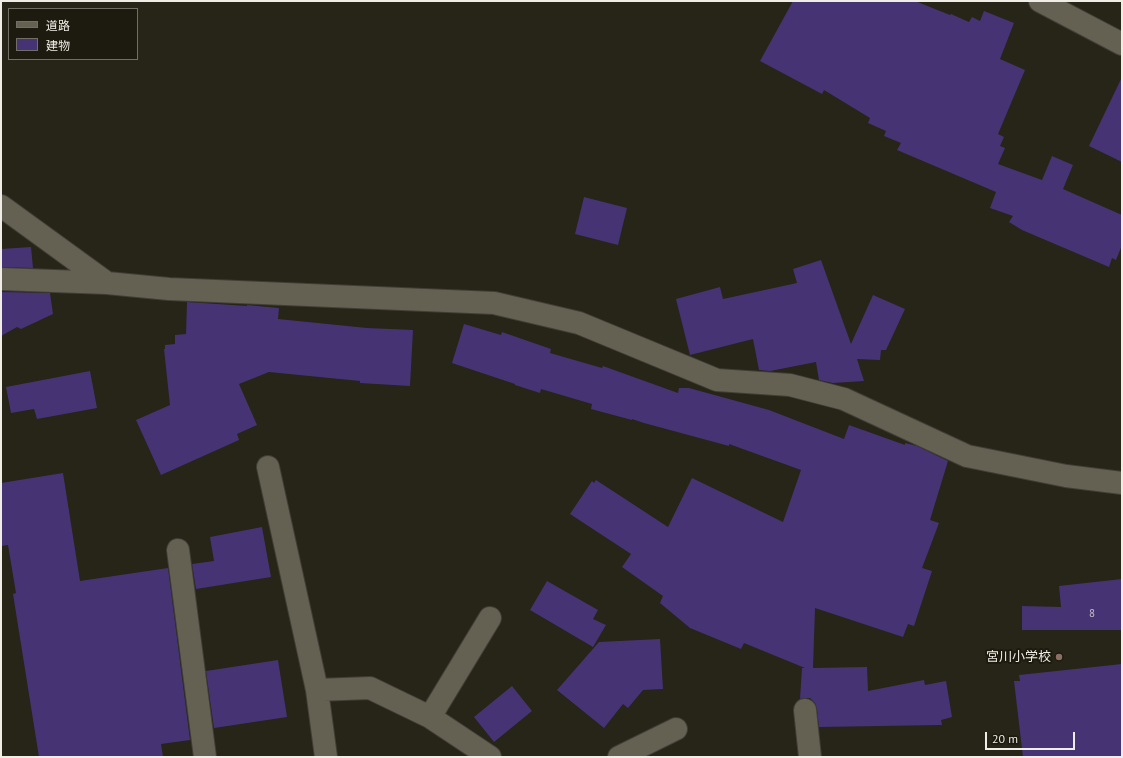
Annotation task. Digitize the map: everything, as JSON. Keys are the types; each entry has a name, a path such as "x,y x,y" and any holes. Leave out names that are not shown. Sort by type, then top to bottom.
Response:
{"street":[{"path":"1040,1 1122,44"},
{"path":"1,206 106,283"},
{"path":"1,279 106,283 169,289 494,303 579,323 717,380 790,385 844,399 967,456 1066,476 1122,483"},
{"path":"268,467 317,690 326,757"},
{"path":"178,550 205,757"},
{"path":"430,716 490,618"},
{"path":"317,690 370,688 430,716 490,757"},
{"path":"805,710 810,757"},
{"path":"619,757 676,729"}],"building":[{"path":"793,1 915,1 969,22 972,17 980,21 984,11 1014,23 1000,59 1025,70 998,134 1004,137 1000,146 1005,148 998,164 1042,180 1052,156 1073,165 1063,189 1122,215 1122,245 1116,260 1112,258 1109,267 1022,230 1009,222 1013,216 990,208 996,192 897,150 901,143 884,136 886,131 868,123 870,118 824,90 822,94 760,61"},
{"path":"1122,77 1122,162 1089,146"},
{"path":"584,197 627,208 618,245 575,234"},
{"path":"31,247 33,268 1,267 1,249"},
{"path":"821,260 851,344 873,295 905,309 886,350 881,350 880,360 857,359 864,381 833,383 819,380 816,362 770,371 759,370 753,339 690,355 676,299 720,287 723,299 797,283 793,269"},
{"path":"1,292 50,293 53,314 21,329 17,327 1,336"},
{"path":"187,302 279,308 278,319 367,328 413,330 410,386 360,383 360,381 269,372 239,384 257,425 237,434 239,440 161,475 136,420 170,405 164,349 165,345 175,344 175,335 186,334"},
{"path":"464,324 501,335 502,332 551,349 550,353 602,368 603,366 678,393 679,388 689,388 769,410 844,439 849,425 905,445 905,443 917,446 948,461 930,520 939,523 922,568 932,571 914,626 908,624 903,637 815,608 813,668 867,667 868,691 924,680 925,685 946,681 952,717 941,720 942,725 819,727 815,703 810,698 800,699 802,668 805,668 744,643 741,649 690,628 660,603 663,596 622,567 631,554 570,514 592,481 594,483 596,480 668,527 692,478 783,522 801,470 729,444 729,446 591,409 592,404 541,389 540,393 452,363"},
{"path":"90,371 97,408 37,419 34,409 11,413 6,387"},
{"path":"63,473 80,581 168,568 190,740 161,744 163,757 39,757 13,594 16,593 8,545 1,546 1,483"},
{"path":"262,527 271,577 196,589 192,564 214,561 210,537"},
{"path":"1122,579 1122,630 1022,630 1022,606 1061,607 1059,586"},
{"path":"547,581 598,610 593,619 606,625 593,647 530,610"},
{"path":"660,639 663,689 643,690 628,708 623,704 604,728 557,690 599,642"},
{"path":"278,660 287,717 214,728 206,671"},
{"path":"1122,664 1122,757 1023,757 1014,681 1020,681 1019,675"},
{"path":"512,686 532,711 494,742 474,717"}],"place":[{"name":"宮川小学校","path":"1059,657"}]}
